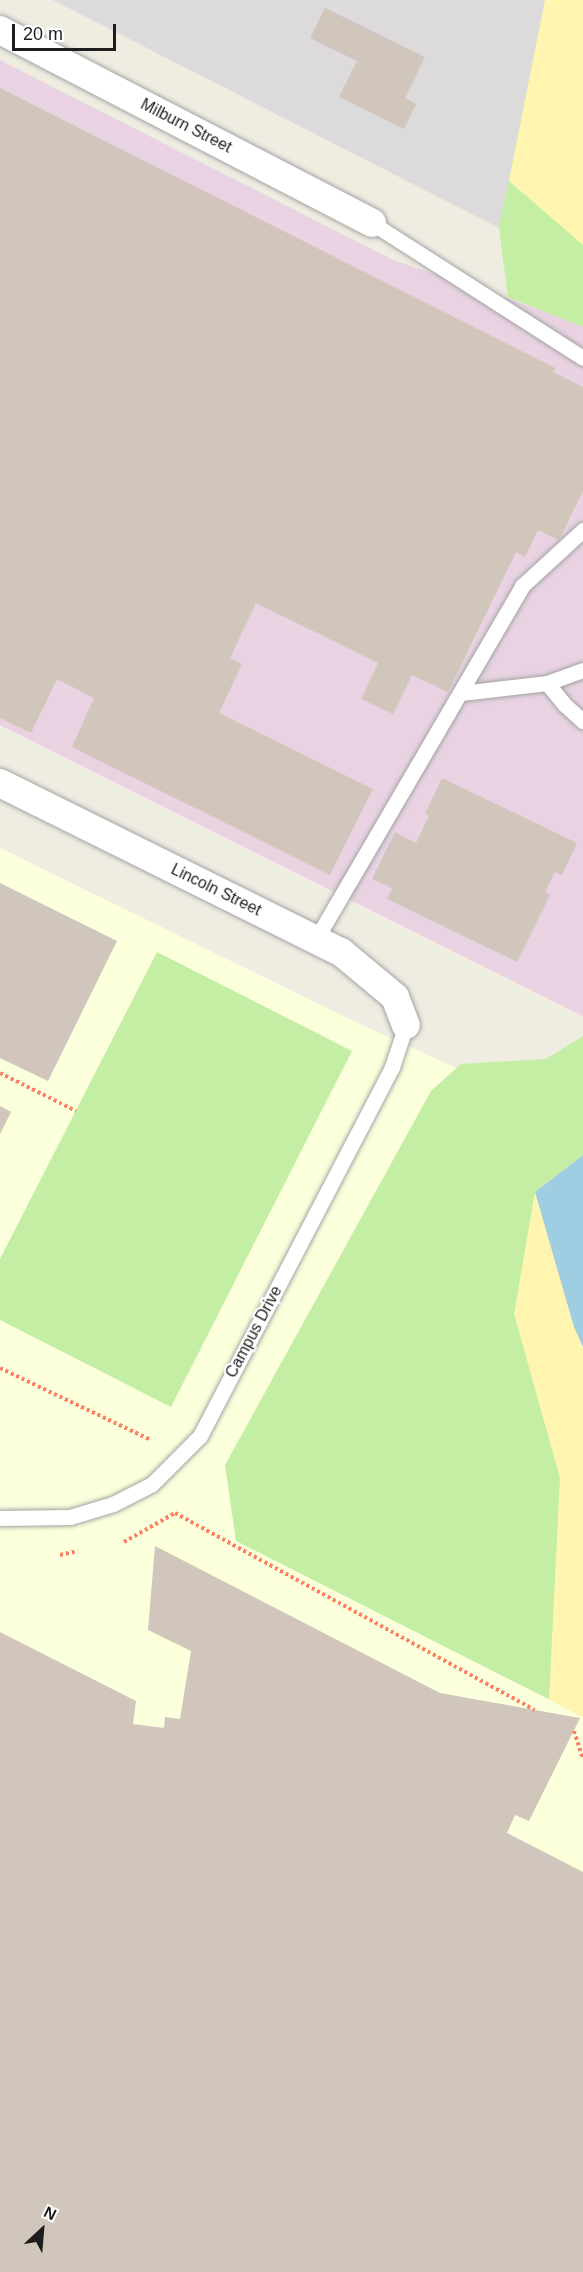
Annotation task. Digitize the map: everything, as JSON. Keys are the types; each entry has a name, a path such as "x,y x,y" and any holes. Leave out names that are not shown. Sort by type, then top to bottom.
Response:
{"street":[{"name":"Milburn Street","path":"0,30 372,222"},
{"name":"Lincoln Street","path":"0,783 341,952 395,996 406,1025"}],"lane":[{"path":"372,222 583,358"},
{"path":"316,939 522,586 580,535"},
{"path":"461,693 547,683 583,670"},
{"path":"547,683 565,705 583,721"},
{"name":"Campus Drive","path":"0,1518 70,1517 113,1504 152,1484 200,1436 392,1067 406,1025"}],"path":[{"path":"0,1073 76,1112"},
{"path":"0,1368 151,1440"},
{"path":"124,1542 175,1513 535,1710"},
{"path":"60,1556 78,1551"},
{"path":"574,1731 583,1759"}],"shaded area":[{"path":"53,0 545,0 499,228"},
{"path":"0,60 393,260 583,324 583,1016 0,725"},
{"path":"0,848 366,1027 583,1125 583,2272 0,2272"}],"green space":[{"path":"545,0 583,0 583,327 508,297 499,228"},
{"path":"157,952 352,1051 171,1407 0,1320 0,1259"},
{"path":"583,1036 583,1155 535,1192 583,1655 570,1710 236,1541 225,1465 431,1091 461,1064 546,1059"}],"sand":[{"path":"545,0 583,0 583,245 509,181"},
{"path":"583,1155 583,1717 549,1700 560,1478 514,1314 535,1192"}],"water":[{"path":"583,1155 583,1347 574,1327 535,1192"}],"building":[{"path":"325,8 425,57 405,98 416,104 404,129 339,97 357,61 310,38"},
{"path":"0,88 555,368 553,372 583,387 583,491 559,540 538,530 525,557 516,552 448,692 412,675 393,714 361,699 378,663 256,603 230,658 242,664 219,713 373,789 330,875 72,747 94,698 57,679 31,733 0,718"},
{"path":"442,778 577,843 562,875 555,872 545,892 550,895 517,962 387,899 392,888 372,879 395,832 416,843 429,816 425,814"},
{"path":"0,883 117,941 48,1081 0,1058"},
{"path":"0,1106 11,1112 0,1134"},
{"path":"155,1546 440,1693 580,1718 529,1821 515,1815 507,1833 583,1872 583,2272 0,2272 0,1632 136,1701 133,1724 164,1728 165,1717 180,1719 191,1651 148,1630"}]}
